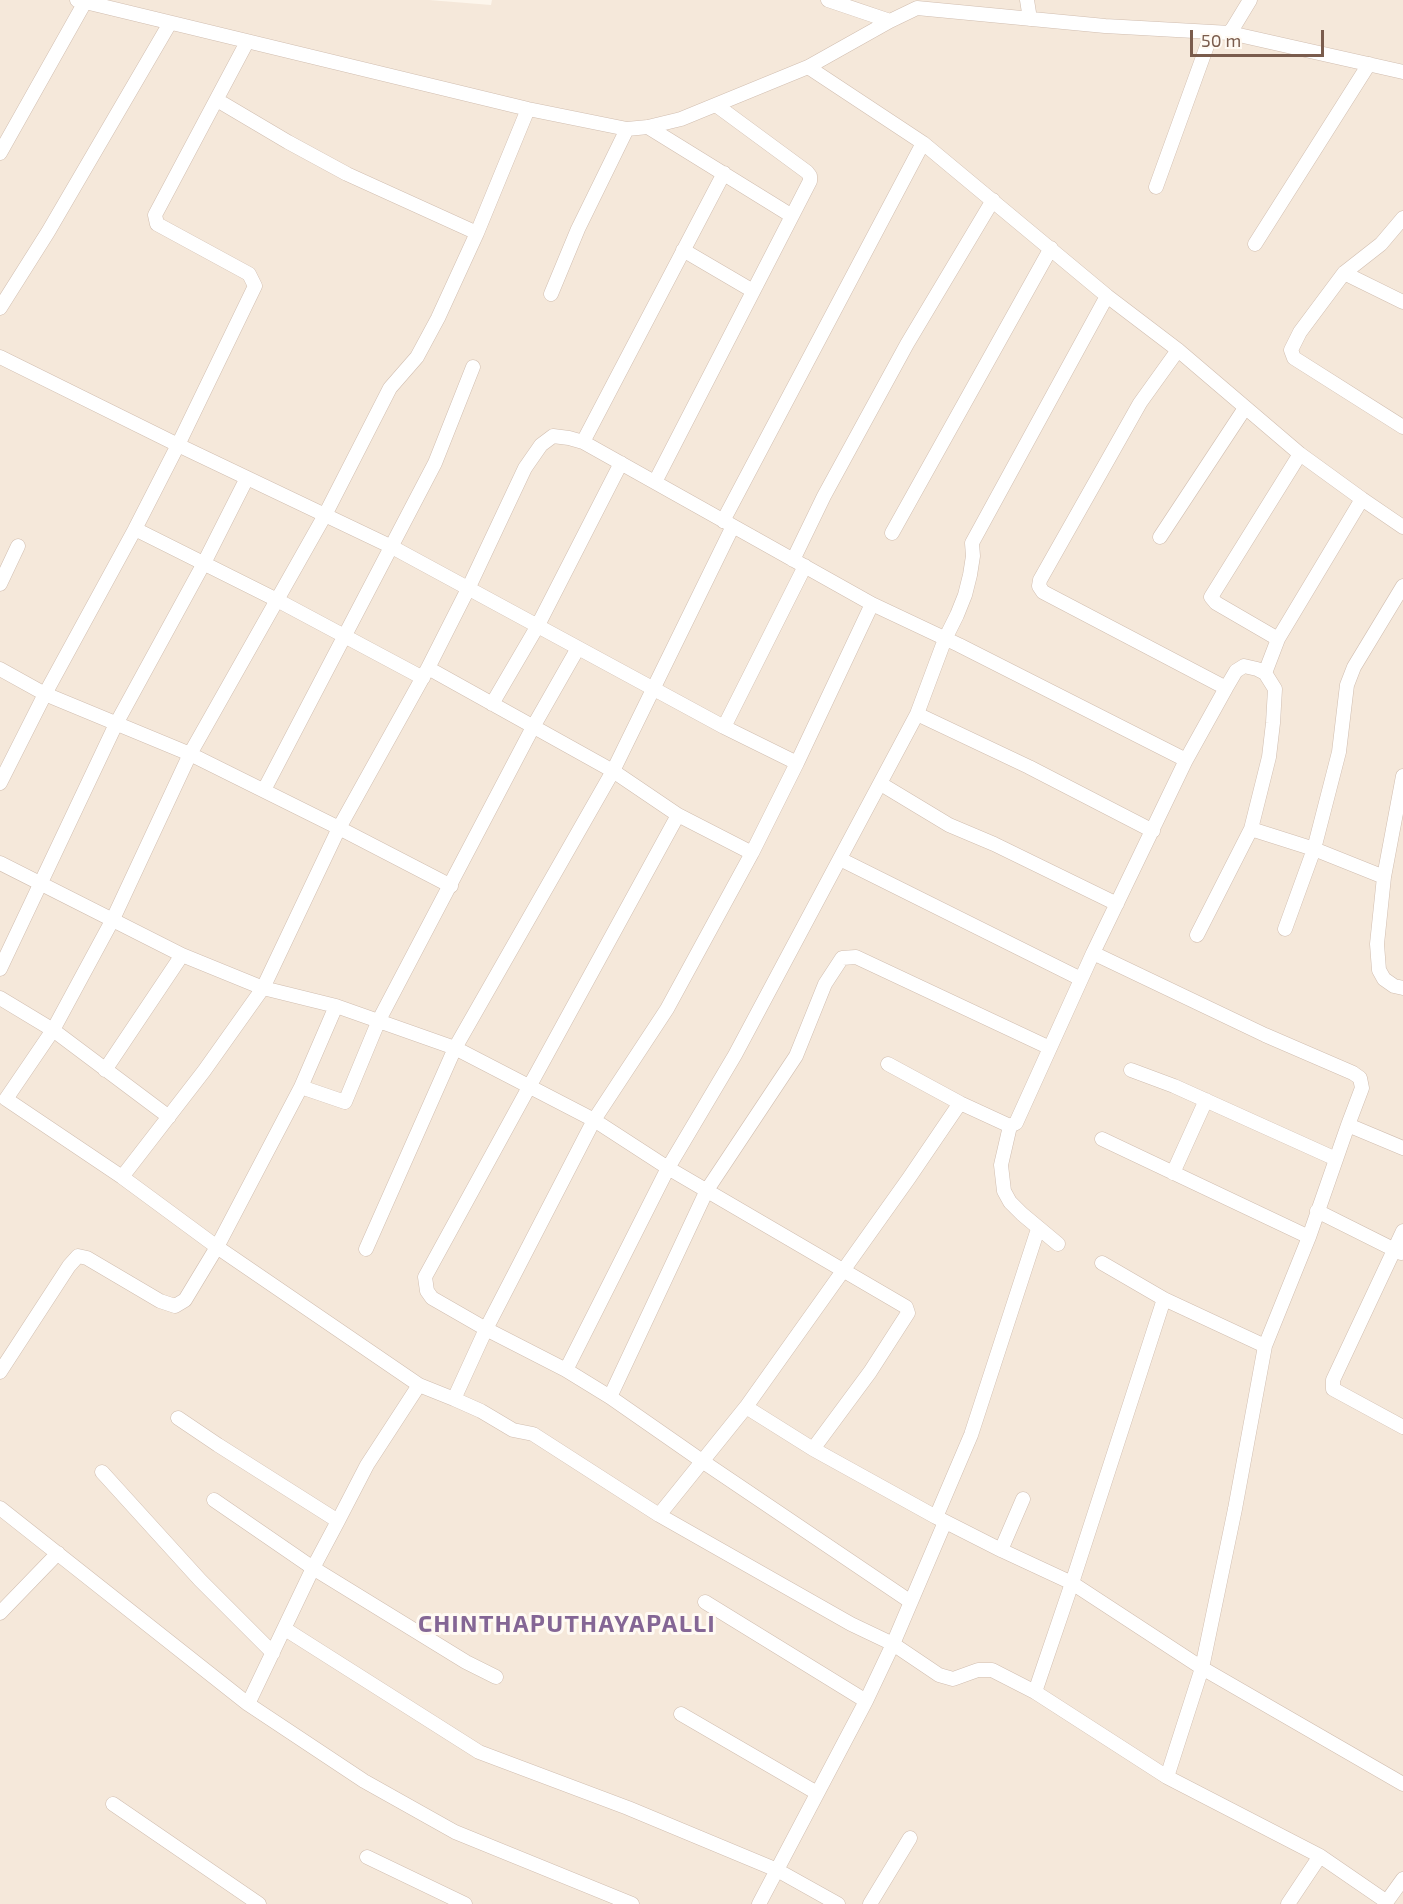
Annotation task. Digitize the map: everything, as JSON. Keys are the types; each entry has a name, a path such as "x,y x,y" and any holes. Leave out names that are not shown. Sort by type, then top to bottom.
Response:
{"street":[{"path":"828,0 890,21"},
{"path":"1027,0 1030,19"},
{"path":"1230,33 1250,0"},
{"path":"0,153 81,1 528,109 627,129 648,127 681,119 808,67 918,4 1030,19 1105,26 1230,33 1403,72"},
{"path":"0,308 48,232 170,23"},
{"path":"1156,187 1212,32"},
{"path":"0,783 178,446 255,286 249,274 157,224 155,215 247,42"},
{"path":"1255,244 1369,64"},
{"path":"808,67 923,143 1107,296 1178,350 1300,454 1403,526"},
{"path":"217,100 347,174 477,233"},
{"path":"656,482 810,181 810,176 716,105"},
{"path":"528,109 477,233 438,318 417,357 390,388 325,515 190,754 113,919 53,1030 2,1101 122,1177 217,1247 419,1384 482,1411 513,1430 534,1434 658,1515 851,1624 893,1644 939,1675 953,1679 978,1670 992,1670 1035,1692 1167,1777 1320,1856 1386,1903 1403,1879"},
{"path":"648,127 792,216"},
{"path":"551,294 578,230 627,129"},
{"path":"366,1249 456,1048 613,771 728,523 923,143"},
{"path":"583,442 724,173"},
{"path":"724,727 800,563 824,496 907,344 993,200"},
{"path":"1403,218 1381,244 1344,273 1300,332 1291,350 1294,358 1403,427"},
{"path":"892,533 1051,248"},
{"path":"683,250 753,291"},
{"path":"1344,273 1403,302"},
{"path":"566,1370 668,1168 735,1055 917,714 945,639 965,595 973,556 972,543 1107,296"},
{"path":"1178,350 1140,403 1040,580 1039,586 1043,592 1226,688"},
{"path":"0,357 178,446 392,548 724,727 797,763"},
{"path":"264,790 435,464 473,368"},
{"path":"1160,537 1245,408"},
{"path":"122,1177 263,988 339,828 425,673 468,589 525,468 541,446 553,436 583,442 873,604 1186,760"},
{"path":"1278,639 1216,603 1210,597 1300,454"},
{"path":"492,704 537,627 621,463"},
{"path":"0,969 116,724 248,478"},
{"path":"1265,673 1278,639 1362,499"},
{"path":"135,529 344,636 492,704 613,771 678,815 752,853"},
{"path":"0,584 18,546"},
{"path":"1285,929 1314,849 1339,752 1347,685 1354,667 1403,586"},
{"path":"454,1399 486,1329 594,1120 667,1008 752,853 873,604"},
{"path":"301,1087 345,1102 379,1020 533,727 578,648"},
{"path":"1010,1126 1016,1123 1093,953 1186,760 1236,671 1244,666 1265,673 1275,689 1269,757 1251,830 1197,935"},
{"path":"0,669 45,694 190,754 451,886"},
{"path":"917,714 1029,767 1153,831"},
{"path":"1403,776 1384,878 1377,944 1379,970 1384,979 1394,986 1403,988"},
{"path":"881,784 949,825 994,844 1117,904"},
{"path":"678,815 425,1277 427,1291 432,1298 566,1370 610,1397 911,1602"},
{"path":"1251,830 1314,849 1384,878"},
{"path":"840,859 1081,979"},
{"path":"0,863 182,955 263,988 336,1006 456,1048 594,1120 668,1168 906,1307 908,1314 870,1372 813,1449"},
{"path":"1093,953 1265,1035 1353,1073 1360,1078 1362,1088 1309,1237 1265,1346 1235,1509 1202,1668 1167,1777"},
{"path":"105,1070 182,955"},
{"path":"610,1397 707,1190 796,1056 825,984 842,957 856,957 1050,1048"},
{"path":"0,998 53,1030 169,1117"},
{"path":"0,1372 69,1266 78,1256 87,1257 160,1301 175,1306 185,1300 217,1247 301,1087 336,1006"},
{"path":"888,1064 960,1103 1010,1126"},
{"path":"1131,1070 1174,1086 1336,1159"},
{"path":"1173,1173 1206,1100"},
{"path":"658,1515 746,1407 949,1122 960,1103"},
{"path":"1348,1125 1403,1148"},
{"path":"1010,1126 1001,1165 1004,1191 1010,1202 1038,1229 1058,1244"},
{"path":"1102,1139 1309,1237"},
{"path":"1317,1211 1399,1252"},
{"path":"759,1904 866,1701 911,1602 971,1435 1038,1229"},
{"path":"1403,1231 1399,1252 1333,1380 1333,1389 1403,1428"},
{"path":"1102,1263 1164,1299 1265,1346"},
{"path":"1035,1692 1164,1299"},
{"path":"248,1704 338,1521 368,1465 419,1384"},
{"path":"746,1407 813,1449 940,1520 1072,1583 1202,1668 1403,1784"},
{"path":"178,1418 338,1521"},
{"path":"102,1472 200,1580 273,1653"},
{"path":"1001,1550 1023,1499"},
{"path":"213,1500 313,1568 466,1662 496,1677"},
{"path":"0,1508 248,1704 381,1791 455,1832 632,1904"},
{"path":"0,1613 58,1552"},
{"path":"705,1602 866,1701"},
{"path":"285,1629 479,1752 628,1808 777,1870 838,1904"},
{"path":"681,1713 817,1793"},
{"path":"113,1804 259,1904"},
{"path":"870,1904 910,1838"},
{"path":"1288,1904 1320,1856"},
{"path":"367,1857 465,1904"}],"shaded area":[{"path":"0,0 429,0 491,5 492,0 1403,0 1403,1904 0,1904"}],"district":[{"name":"CHINTHAPUTHAYAPALLI","path":"567,1624"}]}
